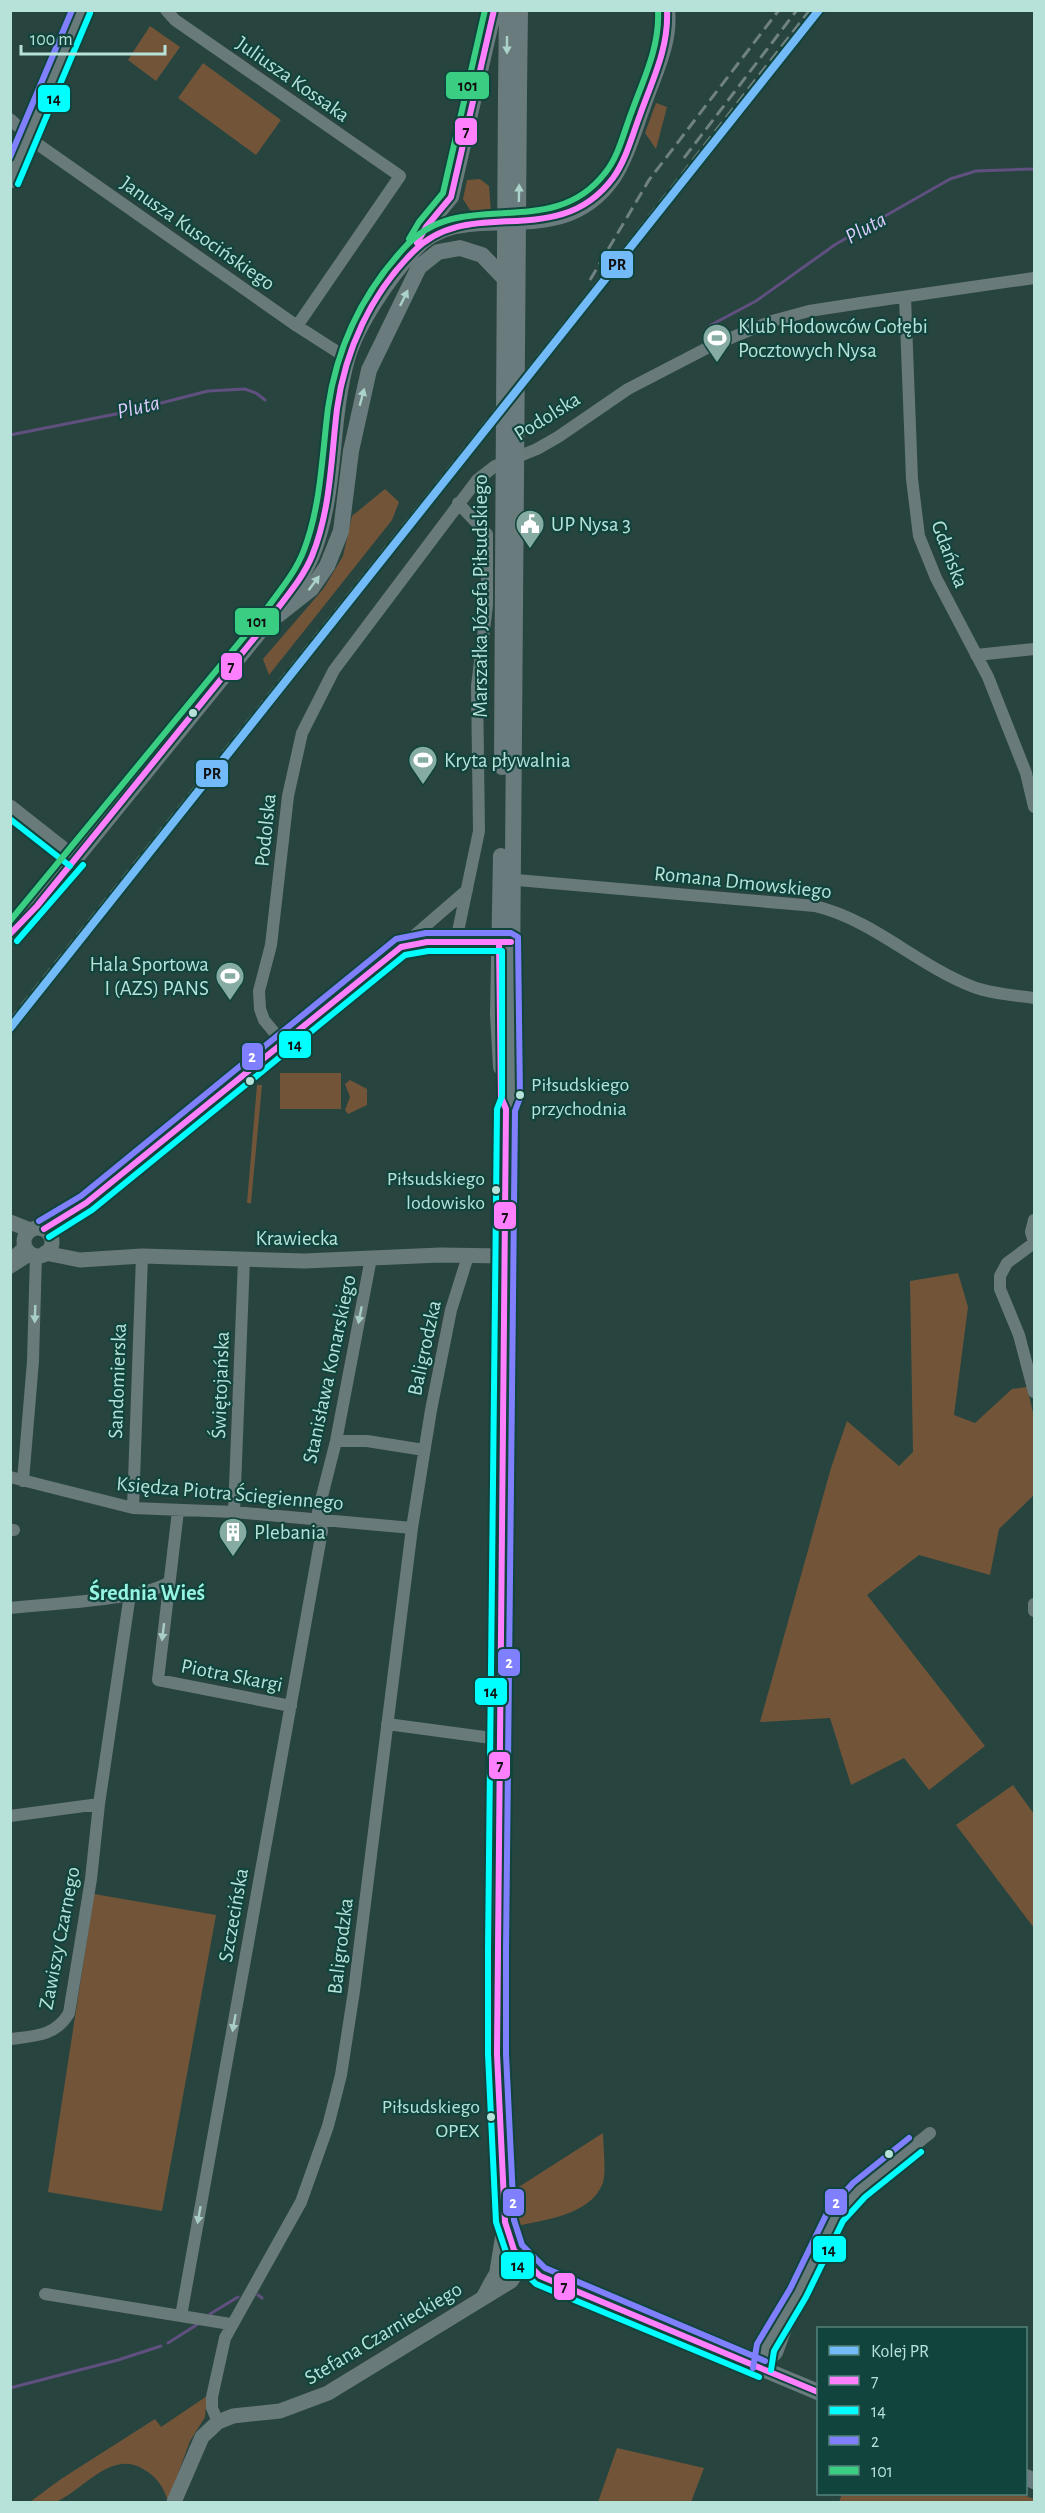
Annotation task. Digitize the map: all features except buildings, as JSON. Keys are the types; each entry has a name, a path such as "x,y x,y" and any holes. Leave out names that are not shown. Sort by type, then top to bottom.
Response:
{"main road":[{"path":"10,935 76,859 269,620 311,557 322,525 347,358 365,320 414,249 426,227 451,197 494,10"},
{"name":"Marszałka Józefa Piłsudskiego","path":"507,10 513,92 505,879 505,942 511,1088 506,1109 497,2054 505,2222 510,2244 521,2259 540,2276 817,2391"},
{"name":"Marszałka Józefa Piłsudskiego","path":"508,734 506,280 513,92 520,10"},
{"path":"414,249 437,231 471,223 549,220 575,211 594,199 613,177 624,158 664,46 667,10"},
{"path":"451,197 458,212 471,223"},
{"path":"269,620 287,611 310,589 327,566 341,531 359,406 369,370 419,267 438,252 453,248 474,251 488,260 506,280"}],"street":[{"path":"10,181 82,10"},
{"name":"Juliusza Kossaka","path":"166,10 175,20 253,76 400,176 297,326"},
{"name":"Janusza Kusocińskiego","path":"10,119 36,142 297,326 347,358"},
{"name":"Podolska","path":"283,1043 264,1020 260,1009 259,991 271,945 288,796 302,733 334,670 477,480 495,466 537,449 610,399 709,347 772,321 809,311 1035,278"},
{"name":"Gdańska","path":"905,297 912,479 916,523 936,578 976,655 1010,729 1035,807"},
{"name":"Marszałka Józefa Piłsudskiego","path":"456,941 479,831 477,686 487,605 487,534 458,503"},
{"path":"976,655 1035,649"},
{"path":"12,811 76,859"},
{"name":"Romana Dmowskiego","path":"505,879 815,906 856,920 969,985 992,992 1035,998"},
{"path":"10,1268 86,1203 401,947 467,890"},
{"path":"401,947 413,943 505,942"},
{"path":"1035,1220 1031,1232 1035,1243 1007,1263 1000,1276 1000,1289 1019,1335 1035,1392"},
{"name":"Krawiecka","path":"10,1222 38,1243"},
{"name":"Krawiecka","path":"10,1231 80,1260 90,1257 142,1256 244,1260 504,1256"},
{"path":"10,1259 38,1243"},
{"path":"24,1481 33,1361 38,1243"},
{"name":"Sandomierska","path":"133,1508 142,1256"},
{"name":"Baligrodzka","path":"218,2422 212,2408 212,2397 220,2356 230,2324 301,2202 331,2116 354,1991 412,1527 424,1450 451,1310 468,1256"},
{"name":"Stanisława Konarskiego","path":"320,1522 318,1512 336,1441 371,1258"},
{"name":"Świętojańska","path":"234,1512 244,1260"},
{"path":"336,1441 367,1441 424,1450"},
{"name":"Księdza Piotra Ściegiennego","path":"10,1477 133,1508 234,1512 320,1522 412,1527"},
{"name":"Piotra Skargi","path":"178,1511 158,1680 291,1706"},
{"name":"Szczecińska","path":"181,2316 322,1531 320,1522"},
{"path":"10,1608 156,1590 168,1583"},
{"name":"Zawiszy Czarnego","path":"10,2039 51,2032 62,2025 69,2013 98,1827 99,1804 130,1594"},
{"path":"1035,1604 1035,1611"},
{"path":"387,1724 500,1739"},
{"path":"10,1816 99,1804"},
{"path":"759,2367 777,2353 798,2293 835,2216 859,2190 930,2133"},
{"name":"Stefana Czarnieckiego","path":"484,2296 497,2271 505,2222"},
{"path":"497,2271 512,2259 521,2259 520,2268 511,2281"},
{"name":"Stefana Czarnieckiego","path":"218,2422 233,2416 280,2411 328,2392 429,2333 511,2281 540,2276"},
{"path":"45,2294 230,2324"},
{"path":"174,2502 202,2437 218,2422"}],"shaded area":[{"path":"150,26 180,47 156,81 128,60"},
{"path":"203,63 281,120 256,155 178,98"},
{"path":"656,103 667,107 656,149 645,133"},
{"path":"480,179 489,186 491,213 470,210 463,199 467,180"},
{"path":"385,489 399,502 392,520 269,675 263,659 324,588 343,556 352,516"},
{"path":"280,1073 341,1073 341,1109 280,1109"},
{"path":"350,1080 367,1089 367,1105 348,1114 345,1110 350,1097 345,1084"},
{"path":"257,1085 262,1085 251,1203 247,1203"},
{"path":"958,1273 968,1307 954,1415 975,1423 1012,1389 1027,1387 1034,1417 1034,1495 999,1529 990,1575 919,1555 867,1595 985,1746 929,1790 904,1758 851,1785 830,1718 760,1722 831,1468 847,1421 899,1466 913,1452 910,1281"},
{"path":"1013,1785 1034,1814 1034,1928 956,1825"},
{"path":"94,1894 216,1915 162,2211 48,2192"},
{"path":"603,2133 604,2174 602,2185 596,2195 577,2210 516,2226 514,2190"},
{"path":"207,2396 205,2417 190,2441 168,2501 162,2486 152,2475 132,2464 120,2464 99,2473 58,2501 30,2502 61,2479 155,2419 161,2427"},
{"path":"617,2448 704,2468 691,2502 598,2502"},
{"path":"842,2495 1024,2495 1034,2499 1034,2502 839,2502"}],"waterway":[{"name":"Pluta","path":"711,325 756,301 836,244 950,179 976,171 1034,169"},
{"name":"Pluta","path":"10,435 126,412 208,391 245,389 265,400"},
{"path":"258,2295 262,2298"},
{"path":"210,2314 238,2297"},
{"path":"168,2343 198,2324"},
{"path":"10,2388 118,2360 161,2346"}],"railway":[{"path":"590,280 649,180 779,10"},
{"path":"684,158 797,10"},
{"path":"10,1020 629,242 810,10"}],"rail line":[{"name":"PR","path":"10,1028 819,10"}],"transit line":[{"name":"2","path":"10,157 72,10"},
{"name":"101","path":"409,239 419,222 443,193 485,10"},
{"name":"7","path":"417,243 426,227 451,197 494,10"},
{"name":"101","path":"10,921 262,615 296,567 304,550 314,516 328,408 338,363 354,321 377,282 405,247 428,229 453,219 559,206 583,194 605,173 618,151 650,62 654,49 658,10"},
{"name":"7","path":"10,934 37,906 269,620 303,573 312,556 327,502 337,409 346,365 362,324 385,286 413,252 436,235 460,226 540,219 566,213 591,200 613,178 625,156 662,51 667,10"},
{"name":"14","path":"18,184 90,13"},
{"name":"14","path":"10,819 70,866"},
{"name":"14","path":"17,941 83,865"},
{"name":"2","path":"39,1221 81,1196 396,939 426,933 511,933 518,937 520,1098 515,1111 506,1950 506,2054 514,2220 522,2245 545,2268 765,2361"},
{"name":"7","path":"44,1229 86,1203 401,947 427,942 511,942"},
{"name":"7","path":"499,942 501,1097 506,1109 497,2054 505,2222 514,2250 540,2276 817,2392"},
{"name":"14","path":"49,1237 92,1210 405,955 428,951 502,951 502,1096 497,1109 488,1950 488,2054 496,2222 507,2255 536,2284 759,2377"},
{"name":"2","path":"753,2368 757,2344 790,2289 828,2211 853,2183 909,2138"},
{"name":"14","path":"771,2370 774,2351 806,2297 843,2221 865,2197 921,2152"}],"place":[{"name":"Klub Hodowców Gołębi Pocztowych Nysa","path":"717,364"},
{"name":"UP Nysa 3","path":"530,550"},
{"name":"Kryta pływalnia","path":"423,786"},
{"name":"Hala Sportowa I (AZS) PANS","path":"230,1002"},
{"name":"Piłsudskiego przychodnia","path":"520,1095"},
{"name":"Piłsudskiego lodowisko","path":"496,1190"},
{"name":"Plebania","path":"233,1558"},
{"name":"Piłsudskiego OPEX","path":"491,2117"}],"district":[{"name":"Średnia Wieś","path":"147,1592"}]}
